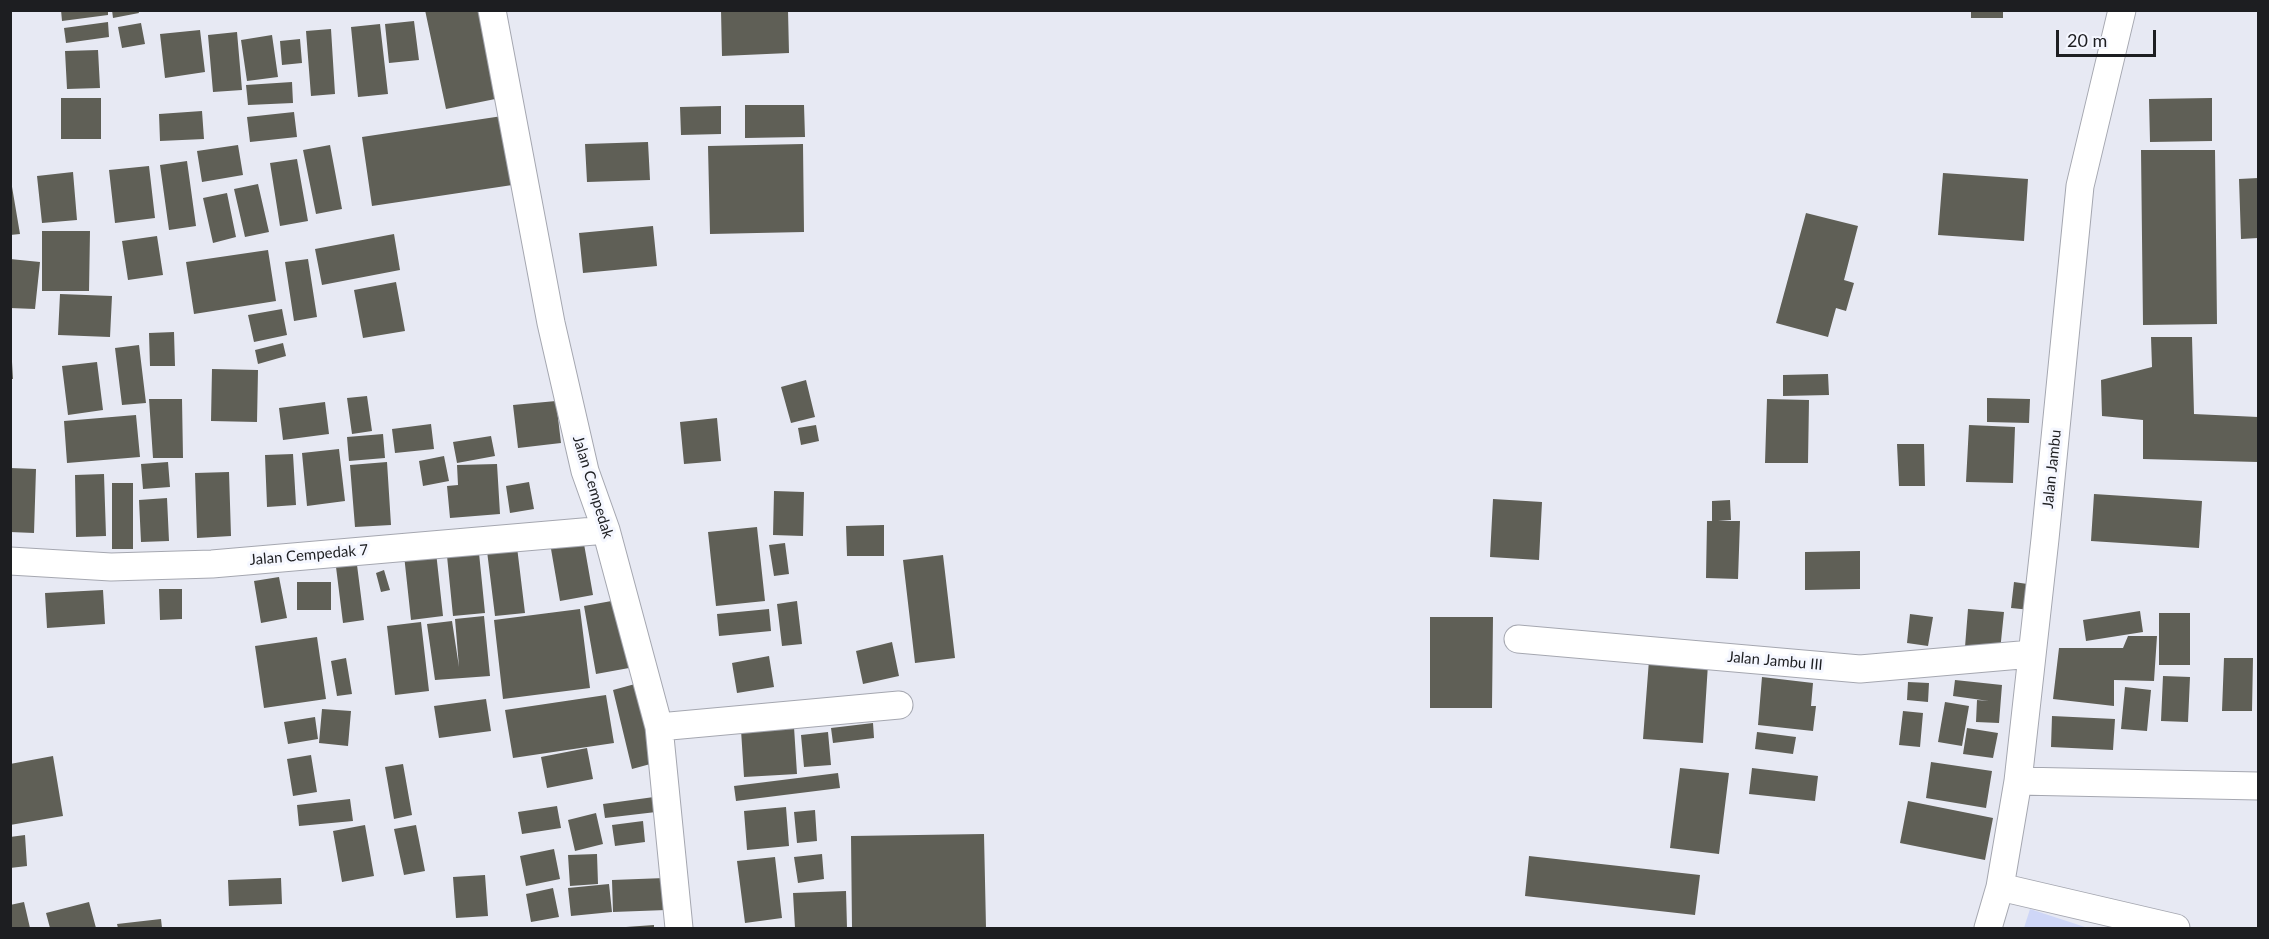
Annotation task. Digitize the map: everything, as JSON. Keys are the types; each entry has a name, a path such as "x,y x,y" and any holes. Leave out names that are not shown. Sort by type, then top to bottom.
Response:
{"street":[{"name":"Jalan Cempedak","path":"492,10 551,323 585,471 606,530 659,727 679,928"},
{"name":"Jalan Jambu","path":"1988,928 2000,887 2018,781 2080,186 2122,10"},
{"name":"Jalan Cempedak 7","path":"10,561 111,567 212,564 606,530"},
{"name":"Jalan Jambu III","path":"1518,639 1860,669 2032,654"},
{"path":"659,727 899,705"},
{"path":"2018,781 2259,786"},
{"path":"2000,887 2175,928"}],"shaded area":[{"path":"2030,909 2088,928 2024,928"}],"building":[{"path":"61,10 108,10 108,15 62,21"},
{"path":"112,10 138,10 139,13 113,18"},
{"path":"425,10 486,10 505,97 446,109"},
{"path":"721,10 788,10 789,53 722,56"},
{"path":"1971,10 2003,10 2003,18 1971,18"},
{"path":"414,21 419,60 389,63 385,24"},
{"path":"108,22 109,37 66,43 64,28"},
{"path":"141,23 145,44 122,48 118,27"},
{"path":"380,24 388,94 358,97 351,27"},
{"path":"331,29 335,94 311,96 306,31"},
{"path":"200,30 205,72 165,78 160,34"},
{"path":"237,32 242,90 213,92 208,35"},
{"path":"272,35 278,77 247,81 241,40"},
{"path":"300,39 302,63 282,65 280,41"},
{"path":"98,50 100,88 67,89 65,51"},
{"path":"292,82 293,103 248,105 246,85"},
{"path":"61,98 101,98 101,139 61,139"},
{"path":"2212,98 2212,141 2150,142 2149,99"},
{"path":"745,105 804,105 805,137 745,138"},
{"path":"721,106 721,134 681,135 680,107"},
{"path":"202,111 204,139 160,141 159,114"},
{"path":"294,112 297,137 250,142 247,117"},
{"path":"509,115 519,184 372,206 362,137"},
{"path":"648,142 650,180 587,182 585,144"},
{"path":"803,144 804,232 710,234 708,146"},
{"path":"238,145 243,175 202,182 197,151"},
{"path":"330,145 342,209 316,214 303,150"},
{"path":"2141,150 2215,150 2217,324 2143,325"},
{"path":"297,159 308,221 280,226 270,163"},
{"path":"187,161 196,226 169,230 160,165"},
{"path":"149,166 155,218 115,223 109,170"},
{"path":"73,172 77,220 42,223 37,176"},
{"path":"1943,173 2028,179 2024,241 1938,235"},
{"path":"10,175 20,234 10,235"},
{"path":"2258,178 2258,238 2241,239 2239,179"},
{"path":"258,184 269,232 245,237 234,189"},
{"path":"227,193 236,237 213,243 203,198"},
{"path":"1806,213 1858,226 1844,280 1854,283 1846,311 1836,308 1828,337 1776,323"},
{"path":"653,226 657,266 583,273 579,233"},
{"path":"42,231 90,231 89,291 42,291"},
{"path":"394,234 400,270 322,285 315,249"},
{"path":"157,236 163,275 128,280 122,241"},
{"path":"268,250 276,301 194,314 186,262"},
{"path":"10,259 40,262 35,309 10,308"},
{"path":"308,259 317,317 294,321 285,262"},
{"path":"396,282 405,331 363,338 354,290"},
{"path":"60,294 112,296 110,337 58,335"},
{"path":"282,309 287,335 254,342 248,315"},
{"path":"174,332 175,366 150,366 149,333"},
{"path":"2151,337 2192,337 2194,414 2258,417 2258,462 2143,459 2143,420 2102,416 2101,380 2152,367"},
{"path":"283,343 286,356 258,364 255,350"},
{"path":"139,345 146,403 122,405 115,348"},
{"path":"10,362 12,362 13,379 10,379"},
{"path":"97,362 103,410 68,415 62,366"},
{"path":"212,369 258,370 257,422 211,421"},
{"path":"1828,374 1829,395 1783,396 1783,375"},
{"path":"806,380 815,417 791,423 781,387"},
{"path":"367,396 372,431 352,434 347,398"},
{"path":"1987,398 2030,399 2029,423 1987,422"},
{"path":"149,399 182,399 183,458 153,458"},
{"path":"1767,399 1809,400 1808,463 1765,463"},
{"path":"556,401 561,443 518,448 513,405"},
{"path":"325,402 329,434 283,440 279,408"},
{"path":"136,415 140,457 67,463 64,421"},
{"path":"717,418 721,461 684,464 680,422"},
{"path":"431,424 434,449 395,453 392,429"},
{"path":"816,425 819,441 801,445 798,428"},
{"path":"1969,425 2015,427 2013,483 1966,482"},
{"path":"383,434 385,458 349,461 347,437"},
{"path":"491,436 495,456 457,463 453,442"},
{"path":"1897,444 1924,444 1925,486 1899,486"},
{"path":"339,449 345,501 307,506 302,453"},
{"path":"293,454 296,505 267,507 265,455"},
{"path":"444,456 449,481 423,486 419,461"},
{"path":"168,462 170,487 143,489 141,464"},
{"path":"387,462 391,525 355,527 350,465"},
{"path":"497,464 500,514 450,518 447,486 458,485 457,465"},
{"path":"10,468 36,469 34,533 10,532"},
{"path":"229,472 231,536 197,538 195,473"},
{"path":"104,474 106,536 76,537 75,475"},
{"path":"529,482 534,509 510,513 506,486"},
{"path":"112,483 133,483 133,549 112,549"},
{"path":"774,491 804,492 803,536 773,535"},
{"path":"2094,494 2202,501 2199,548 2091,541"},
{"path":"167,498 169,541 141,542 139,500"},
{"path":"1493,499 1542,502 1539,560 1490,557"},
{"path":"1730,500 1731,520 1718,521 1740,521 1738,579 1706,578 1707,521 1712,521 1712,501"},
{"path":"884,525 884,556 847,556 846,526"},
{"path":"757,527 765,601 716,606 708,532"},
{"path":"478,543 485,613 453,616 446,546"},
{"path":"785,543 789,574 774,576 769,545"},
{"path":"584,544 593,595 560,601 551,549"},
{"path":"517,547 525,613 495,616 487,551"},
{"path":"1860,551 1860,589 1805,590 1805,552"},
{"path":"436,552 443,616 411,620 404,555"},
{"path":"943,555 955,658 915,663 903,560"},
{"path":"357,565 364,620 343,623 336,567"},
{"path":"384,570 390,590 381,592 376,573"},
{"path":"279,577 287,618 261,623 254,581"},
{"path":"297,582 331,582 331,610 297,610"},
{"path":"2014,582 2034,585 2031,610 2011,608"},
{"path":"159,589 182,589 182,619 160,620"},
{"path":"103,590 105,624 47,628 45,593"},
{"path":"617,600 629,668 596,674 584,606"},
{"path":"797,601 802,644 782,646 777,604"},
{"path":"580,609 590,688 503,699 494,620"},
{"path":"769,609 771,631 719,636 717,614"},
{"path":"1968,609 2004,612 2000,651 1965,647"},
{"path":"2140,611 2143,632 2086,641 2083,620"},
{"path":"2159,613 2190,613 2190,665 2159,665"},
{"path":"1910,614 1933,617 1928,646 1907,643"},
{"path":"484,616 490,676 435,680 427,624 452,621 459,667 455,619"},
{"path":"1430,617 1493,617 1492,708 1430,708"},
{"path":"421,622 429,691 395,695 387,626"},
{"path":"2128,636 2157,636 2154,681 2114,680 2114,706 2053,699 2059,648 2123,648"},
{"path":"317,637 326,699 264,708 255,646"},
{"path":"892,642 899,676 863,684 856,651"},
{"path":"769,656 774,687 737,693 732,663"},
{"path":"346,658 352,694 337,696 331,661"},
{"path":"2224,658 2253,658 2252,711 2222,711"},
{"path":"1649,660 1708,664 1703,743 1643,739"},
{"path":"2163,676 2190,677 2188,722 2161,721"},
{"path":"1762,677 1813,683 1811,706 1816,706 1813,731 1758,725"},
{"path":"1955,680 2002,685 1999,723 1976,722 1977,700 1989,701 1953,696"},
{"path":"1908,682 1929,683 1928,702 1907,700"},
{"path":"635,684 654,763 632,769 613,690"},
{"path":"2125,687 2151,690 2147,731 2121,729"},
{"path":"606,695 614,743 513,758 505,710"},
{"path":"486,699 491,731 439,738 434,706"},
{"path":"1945,702 1969,706 1962,746 1938,742"},
{"path":"322,709 351,711 348,746 319,743"},
{"path":"1903,711 1923,713 1920,747 1899,745"},
{"path":"2052,716 2115,719 2113,750 2051,747"},
{"path":"315,717 318,739 288,744 284,722"},
{"path":"873,723 874,738 833,743 831,728"},
{"path":"794,727 797,774 744,777 741,730"},
{"path":"1967,728 1998,733 1993,758 1963,754"},
{"path":"828,732 831,765 804,767 801,735"},
{"path":"1757,732 1796,737 1793,754 1755,749"},
{"path":"587,748 593,779 547,788 541,757"},
{"path":"311,755 317,792 293,796 287,759"},
{"path":"53,756 63,816 10,825 10,764"},
{"path":"1931,762 1992,771 1986,808 1926,798"},
{"path":"403,764 412,815 394,819 385,767"},
{"path":"1680,768 1729,773 1719,854 1670,848"},
{"path":"1752,768 1818,776 1815,801 1749,794"},
{"path":"838,773 840,788 736,801 734,786"},
{"path":"654,797 656,812 605,818 603,804"},
{"path":"350,799 353,821 299,826 297,805"},
{"path":"1908,801 1993,818 1985,860 1900,843"},
{"path":"557,806 561,828 522,834 518,812"},
{"path":"786,807 789,846 747,850 744,811"},
{"path":"815,810 817,841 797,843 794,812"},
{"path":"596,813 603,844 575,851 568,820"},
{"path":"643,821 645,842 615,846 612,825"},
{"path":"365,825 374,876 342,882 333,831"},
{"path":"416,825 425,871 404,875 394,829"},
{"path":"984,834 986,928 852,928 851,836"},
{"path":"25,835 27,866 10,868 10,837"},
{"path":"554,849 560,879 526,886 520,856"},
{"path":"597,854 598,884 570,886 568,855"},
{"path":"822,854 824,879 798,883 794,857"},
{"path":"1529,856 1700,875 1695,915 1525,896"},
{"path":"775,857 782,918 745,923 737,861"},
{"path":"485,875 488,916 456,918 453,877"},
{"path":"281,878 282,904 229,906 228,880"},
{"path":"665,878 666,910 613,912 612,880"},
{"path":"609,884 612,912 571,916 568,888"},
{"path":"553,888 559,917 531,922 526,894"},
{"path":"846,891 847,928 795,928 793,893"},
{"path":"24,902 30,928 10,928 10,905"},
{"path":"89,902 96,928 50,928 46,913"},
{"path":"161,919 162,928 118,928 117,924"},
{"path":"654,925 654,928 626,928 626,927"}]}
